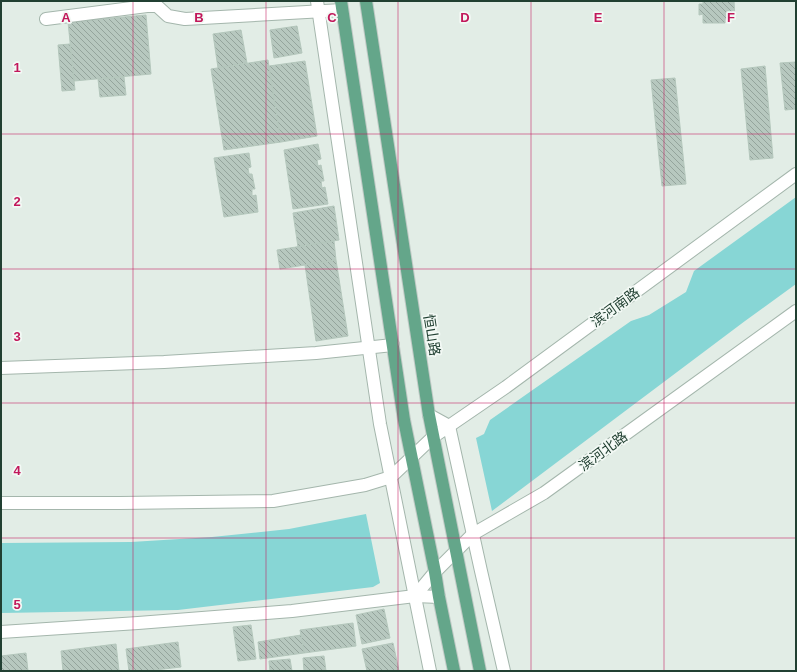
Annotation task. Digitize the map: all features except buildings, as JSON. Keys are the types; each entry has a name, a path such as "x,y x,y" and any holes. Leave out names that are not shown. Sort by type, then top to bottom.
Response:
{"main road":[{"name":"恒山路","path":"366,1 429,415 480,671"},
{"path":"341,6 404,420 454,671"}],"street":[{"path":"46,19 147,6 157,6 168,16 185,19 318,6 341,6"},
{"path":"318,6 380,424 430,671"},
{"name":"滨河南路","path":"391,477 433,437 506,387 796,174"},
{"name":"滨河北路","path":"414,596 435,572 473,534 544,494 796,311"},
{"path":"1,368 164,362 316,353 392,345"},
{"path":"429,415 449,426 504,671"},
{"path":"1,503 273,501 365,485 391,477"},
{"path":"1,632 138,623 292,610 414,596 439,597"}],"water":[{"path":"796,197 796,284 492,511 476,438 484,434 490,420 631,321 649,315 686,292 694,271"},
{"path":"366,514 380,583 373,587 178,610 1,613 1,543 131,542 212,537 289,529"}]}
